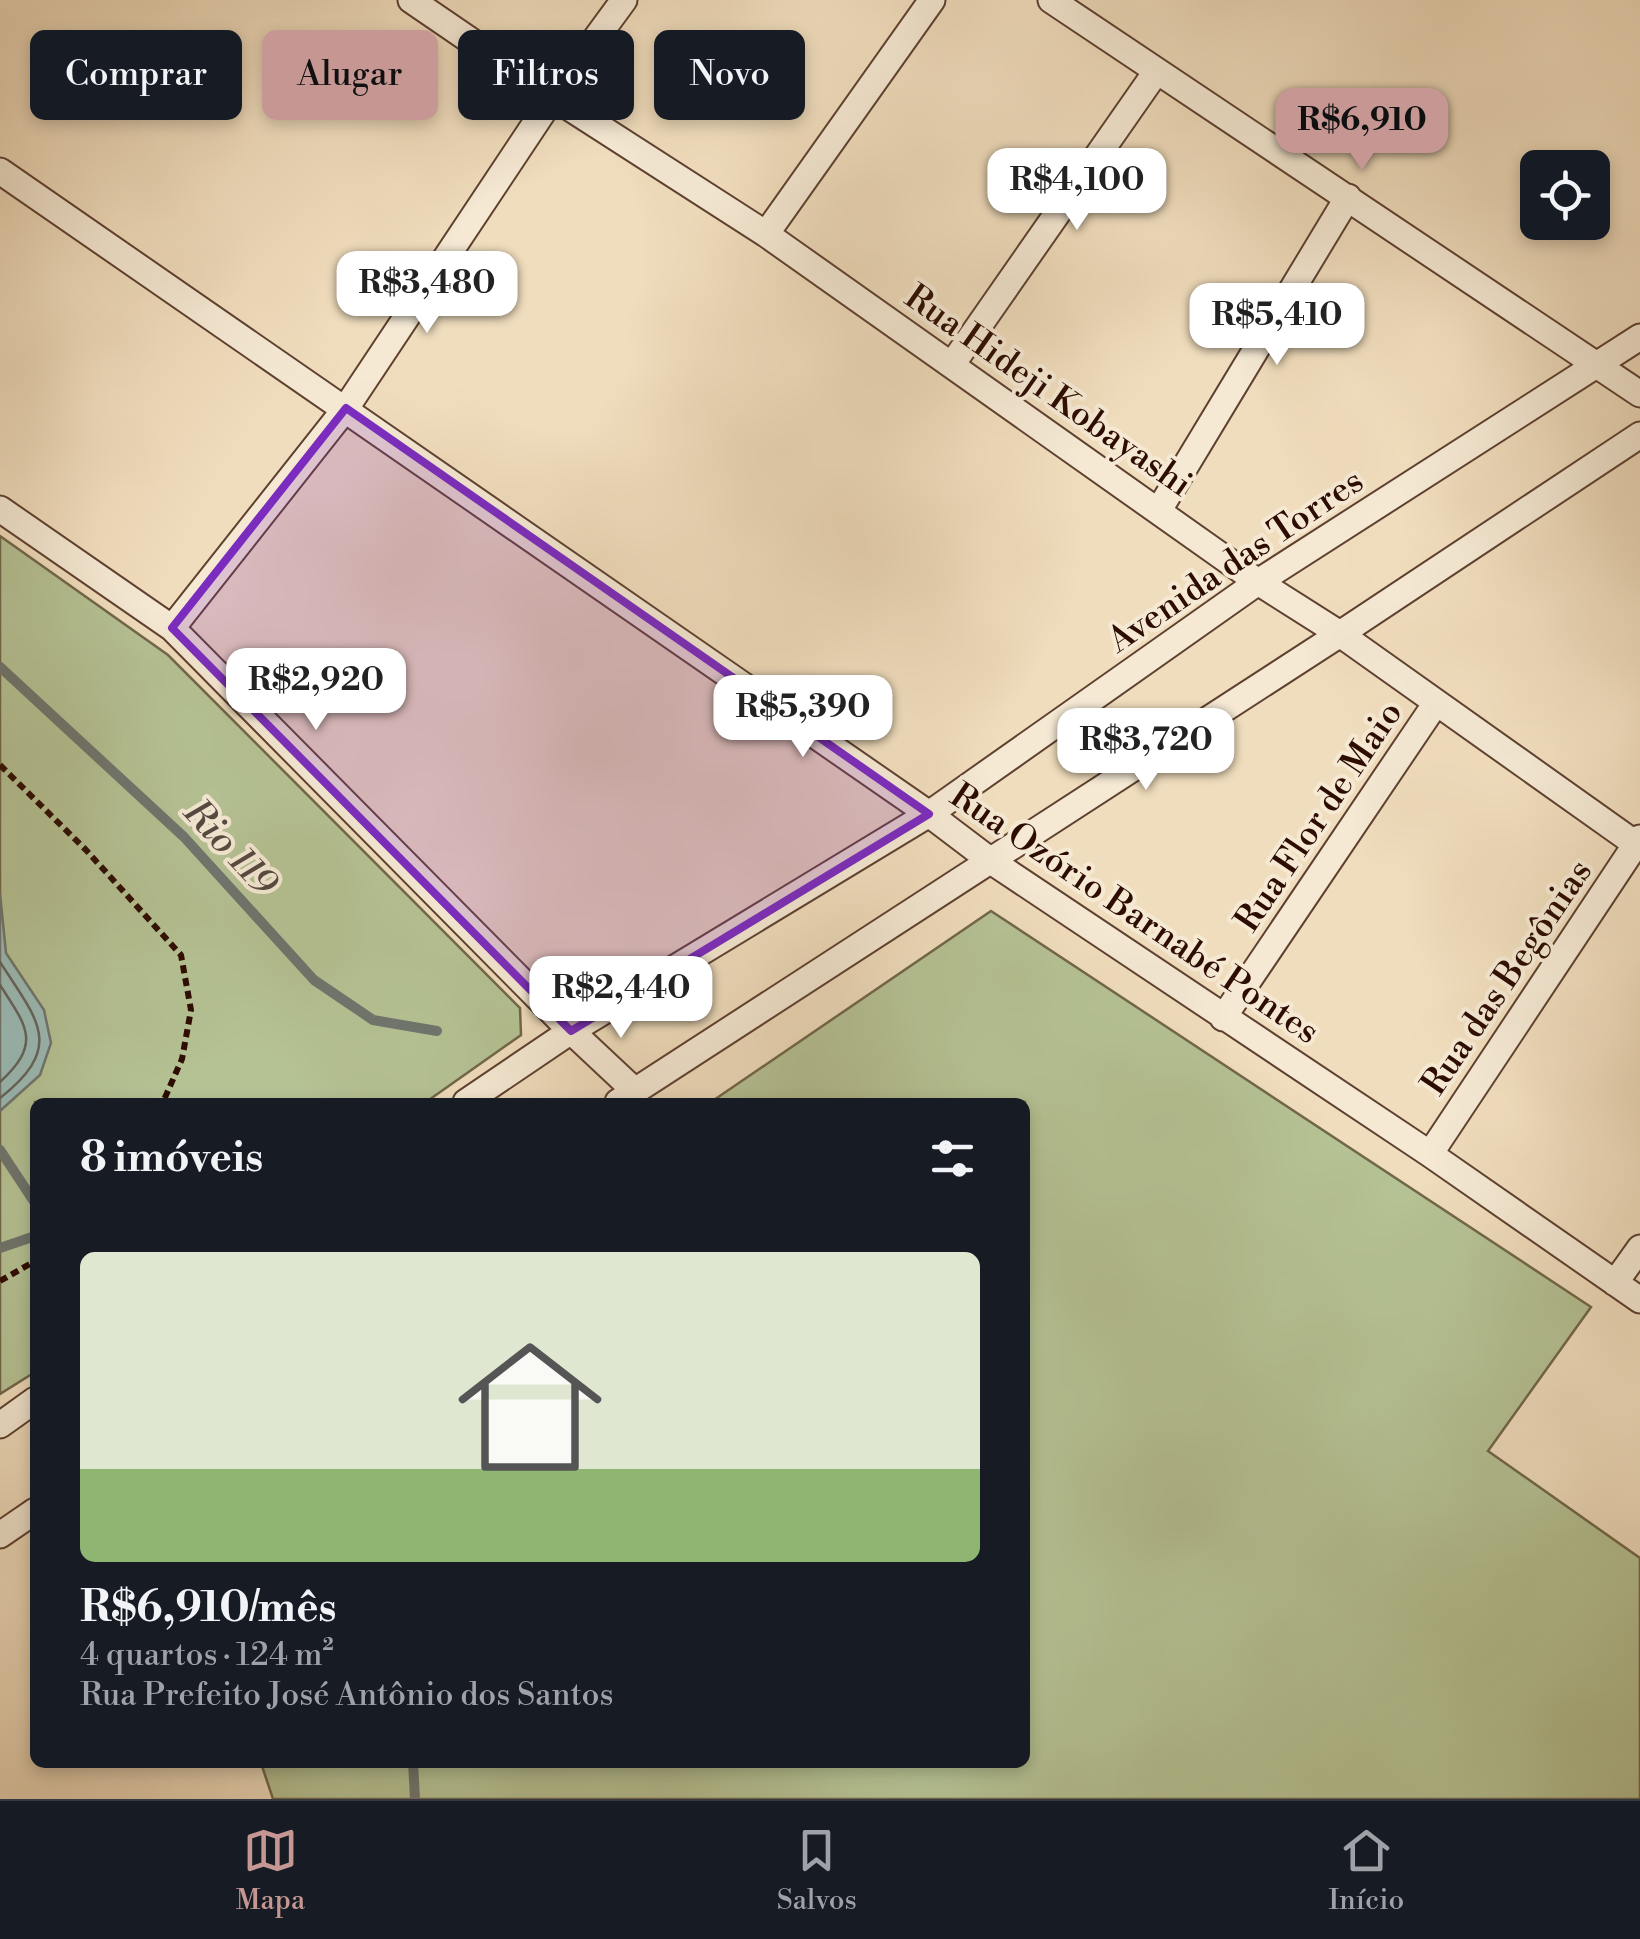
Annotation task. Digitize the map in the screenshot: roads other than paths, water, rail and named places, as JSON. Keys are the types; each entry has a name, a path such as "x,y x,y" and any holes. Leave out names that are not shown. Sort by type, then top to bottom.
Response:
{"street":[{"name":"Rua Hideji Kobayashi","path":"411,0 458,32"},
{"path":"602,30 624,0"},
{"path":"766,234 932,0"},
{"path":"1051,0 1640,394"},
{"path":"954,364 1156,72"},
{"path":"172,628 346,408 538,120"},
{"name":"Rua Hideji Kobayashi","path":"589,120 766,234 1258,582 1340,634 1639,843"},
{"name":"Rua Ozório Barnabé Pontes","path":"0,171 930,814 991,862 1430,1154 1640,1300"},
{"path":"1159,510 1348,197"},
{"name":"Avenida das Torres","path":"472,1098 571,1030 930,814 1258,582 1640,336"},
{"path":"0,509 172,628 571,1030 626,1097 1340,634 1640,434"},
{"name":"Rua Flor de Maio","path":"1223,1018 1436,702"},
{"name":"Rua das Begônias","path":"1430,1154 1639,843"},
{"path":"1615,1283 1640,1248"},
{"path":"0,1425 30,1404"},
{"path":"0,1535 30,1514"}],"water":[{"path":"0,894 6,953 44,1010 51,1043 40,1075 0,1111"}],"waterway":[{"name":"Rio 119","path":"0,667 184,837 314,980 373,1020 437,1031"},
{"name":"Rio 119","path":"0,1150 30,1195"},
{"name":"Rio 119","path":"0,1248 30,1238"},
{"name":"Rio 119","path":"413,1768 415,1799"}]}
